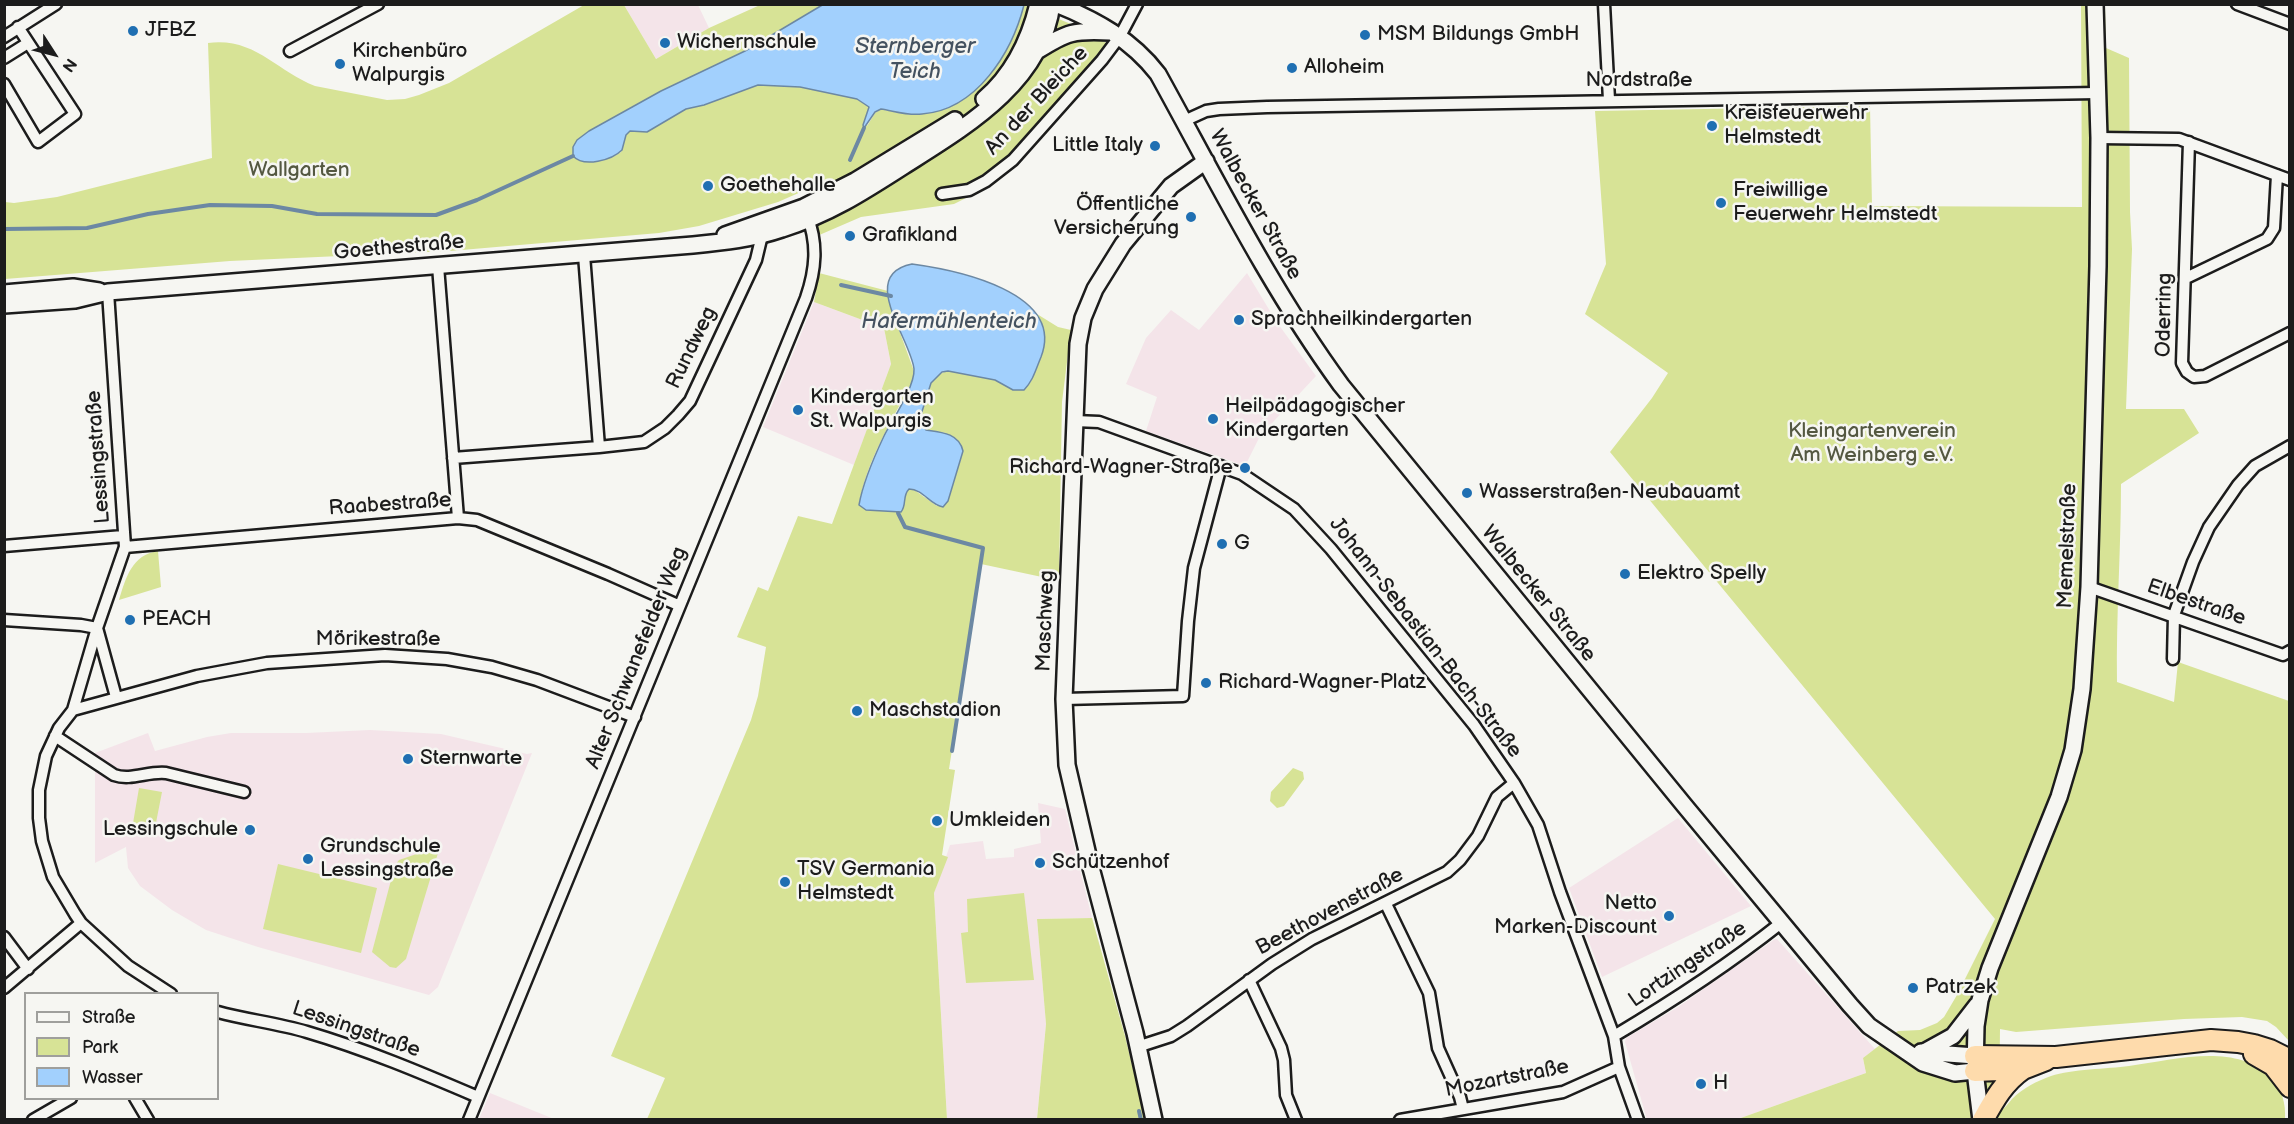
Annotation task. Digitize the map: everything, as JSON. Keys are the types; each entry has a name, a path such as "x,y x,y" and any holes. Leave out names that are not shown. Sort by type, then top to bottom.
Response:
{"highway":[{"path":"1975,1063 2211,1040 2254,1045 2289,1060"},
{"path":"2211,1040 2257,1055 2273,1065 2289,1088"},
{"path":"1982,1119 2012,1076 2023,1069 2056,1056"},
{"path":"1975,1063 2023,1069"}],"main road":[{"name":"Goethestraße","path":"4,305 75,300 108,292 693,245 762,235 806,213 920,143 991,93 1022,51 1038,4"},
{"name":"Goethestraße","path":"693,245 806,213 866,192 967,124 1006,92 1037,51 1054,4"},
{"name":"Walbecker Straße","path":"1054,4 1116,34 1147,60 1158,74 1282,298 1308,340 1341,385 1781,923 1869,1026 1917,1052 1923,1063 1950,1072 1975,1063"},
{"path":"1086,4 1116,34"},
{"name":"Memelstraße","path":"1982,1119 1975,1063 1976,1026 1980,1000 1990,968 2046,834 2071,758 2082,688 2089,587 2098,266 2099,138 2095,4"},
{"path":"1037,51 1062,35 1091,31 1116,34"},
{"name":"Maschweg","path":"1154,1119 1067,765 1064,699 1079,332 1095,289 1123,244 1155,204 1181,177 1206,161"},
{"name":"Goethestraße","path":"4,293 74,287 108,292"},
{"path":"1917,1052 1953,1036 1980,1000"}],"street":[{"path":"4,37 56,4"},
{"path":"290,51 378,4"},
{"name":"An der Bleiche","path":"942,194 969,189 986,181 1013,160 1102,60 1116,34 1137,4"},
{"path":"1604,4 1608,100"},
{"path":"2237,4 2289,24"},
{"path":"4,84 38,142 75,114 18,27"},
{"path":"4,58 28,43"},
{"name":"Nordstraße","path":"1184,121 1206,111 1219,109 1608,100 1688,101 2097,93"},
{"path":"2099,138 2170,138 2189,142 2289,180"},
{"name":"Oderring","path":"2189,142 2182,363 2190,375 2205,376 2289,333"},
{"path":"2186,278 2267,239 2274,228 2277,176"},
{"name":"Alter Schwanefelder Weg","path":"469,1119 810,285 816,255 806,213"},
{"name":"Rundweg","path":"453,458 644,442 665,428 690,401 756,260 762,235"},
{"path":"584,255 599,447"},
{"path":"438,266 459,518"},
{"name":"Lessingstraße","path":"73,710 124,541 108,292"},
{"name":"Johann-Sebastian-Bach-Straße","path":"1075,421 1099,422 1242,474 1294,508 1474,725 1514,783 1538,825 1560,892 1614,1036 1619,1067 1638,1119"},
{"path":"2173,658 2174,615 2200,545 2226,502 2255,466 2289,446"},
{"path":"1064,699 1183,696 1194,568 1221,466"},
{"name":"Raabestraße","path":"4,546 124,541 459,518 477,520 678,605"},
{"name":"Elbestraße","path":"2089,587 2283,655 2289,651"},
{"path":"4,620 97,628 116,697"},
{"name":"Mörikestraße","path":"73,710 197,675 267,663 385,655 420,656 470,662 514,673 635,717"},
{"path":"73,710 55,736 41,775 39,801 41,834 53,877 69,907 81,923 128,966 169,992"},
{"path":"55,736 114,776 122,778 154,771 244,792"},
{"name":"Beethovenstraße","path":"1137,1047 1171,1036 1249,980 1312,939 1447,872 1460,860 1478,836 1497,797 1514,783"},
{"path":"1386,904 1429,993 1438,1048 1463,1109"},
{"path":"4,988 81,923"},
{"name":"Lortzingstraße","path":"1614,1036 1675,1000 1736,959 1781,923"},
{"path":"4,937 28,969"},
{"path":"1249,980 1281,1048 1286,1095 1296,1119"},
{"name":"Lessingstraße","path":"219,1012 310,1033 403,1065 478,1097"},
{"name":"Mozartstraße","path":"1400,1119 1563,1092 1619,1067"},
{"path":"33,1119 66,1100"},
{"path":"136,1100 148,1119"}],"shaded area":[{"name":"Wichernschule","path":"624,5 698,5 709,28 656,59"},
{"path":"1247,273 1276,321 1316,376 1260,436 1245,466 1146,431 1157,397 1126,384 1146,338 1171,310 1199,330"},
{"path":"814,302 884,328 891,364 854,465 763,427"},
{"name":"Grundschule Lessingstraße","path":"370,730 441,734 527,754 532,753 438,987 429,995 206,930 172,910 140,886 128,868 126,847 95,863 95,753 148,733 155,751 231,733"},
{"path":"1038,803 1065,809 1092,918 1037,919 1046,1024 1037,1119 947,1119 934,893 950,845 983,841 986,859 1014,857 1014,849 1041,843"},
{"path":"1678,818 1751,906 1602,977 1569,888"},
{"path":"1775,939 1875,1049 1863,1058 1866,1073 1738,1119 1647,1120 1625,1042 1626,1038 1678,1007"},
{"path":"490,1093 554,1119 479,1119"}],"green space":[{"name":"Wallgarten","path":"584,5 624,5 656,59 709,28 760,5 824,5 745,51 661,91 589,131 577,140 573,156 584,162 597,162 621,152 626,135 630,131 647,132 686,109 704,105 758,85 800,87 857,99 869,107 867,126 875,113 881,109 912,114 941,110 959,102 988,76 1010,42 1024,5 1071,24 1118,49 1017,165 994,184 954,204 861,217 817,236 810,188 778,202 699,226 659,233 450,251 230,261 5,279 5,202 14,203 57,197 212,158 208,43 239,45 252,50 315,86 387,100 405,99 449,83"},
{"name":"Kleingartenverein Am Weinberg e.V.","path":"2081,5 2105,5 2106,48 2129,58 2132,249 2126,409 2184,409 2199,433 2121,484 2117,682 2174,702 2178,662 2289,701 2289,1041 2267,1021 2242,1017 2184,1019 2016,1032 2000,1029 1999,1112 2025,1088 2051,1076 2203,1056 2240,1060 2256,1066 2271,1077 2282,1097 2285,1119 1738,1119 1866,1073 1863,1058 1898,1031 1920,1030 1937,1023 1944,1017 1957,995 1995,919 1610,452 1652,398 1668,373 1585,314 1606,264 1595,111 1870,106 1872,206 2082,207"},
{"path":"819,273 888,291 891,308 914,371 913,380 874,456 859,505 904,505 905,494 909,489 913,489 937,506 946,433 926,430 919,421 924,398 935,378 948,371 995,380 1013,390 1029,385 1037,368 1044,341 1037,314 1058,327 1071,330 1062,402 1059,576 1042,577 981,564 949,769 955,770 942,855 948,857 934,893 947,1119 647,1119 665,1078 611,1056 751,720 758,696 766,647 737,637 758,587 768,591 798,516 832,524 891,364 884,328 814,302"},
{"path":"158,551 161,587 119,600 131,568 142,557"},
{"path":"1293,768 1303,772 1304,779 1284,806 1277,808 1270,801 1271,792"},
{"path":"139,788 162,792 154,833 132,829"},
{"path":"431,849 438,853 406,959 396,968 390,967 372,952 395,865 399,860"},
{"path":"278,864 377,888 361,953 263,929"},
{"path":"1024,893 1034,980 966,983 961,933 968,932 967,899"},
{"path":"1092,918 1125,1036 1145,1119 1037,1119 1046,1024 1037,919"}],"water":[{"name":"Sternberger Teich","path":"824,4 1024,5 1011,41 989,76 959,102 942,110 906,114 881,109 875,112 864,128 869,107 857,99 800,87 758,85 704,105 686,109 647,132 630,131 626,135 622,150 612,157 584,162 573,156 573,147 577,140 589,131 661,91 745,51"},
{"name":"Hafermühlenteich","path":"912,264 979,279 1002,288 1023,301 1038,316 1044,335 1041,357 1032,379 1024,390 1013,390 995,380 948,371 942,372 931,383 919,421 926,430 949,434 961,445 963,451 948,501 943,507 938,506 918,492 909,489 901,512 866,510 859,505 866,479 884,436 907,394 913,376 911,356 891,309 888,294 889,281 896,270"}],"waterway":[{"path":"850,160 864,128"},
{"path":"4,229 87,228 148,214 210,205 272,206 317,214 436,215 477,200 573,156"},
{"path":"841,285 891,296"},
{"path":"898,513 905,527 983,548 952,751"},
{"path":"1139,1111 1141,1120"}],"place":[{"name":"JFBZ","path":"133,31"},
{"name":"MSM Bildungs GmbH","path":"1365,35"},
{"name":"Wichernschule","path":"665,43"},
{"name":"Kirchenbüro Walpurgis","path":"340,64"},
{"name":"Alloheim","path":"1292,68"},
{"name":"Kreisfeuerwehr Helmstedt","path":"1712,126"},
{"name":"Little Italy","path":"1155,146"},
{"name":"Goethehalle","path":"708,186"},
{"name":"Freiwillige Feuerwehr Helmstedt","path":"1721,203"},
{"name":"Öffentliche Versicherung","path":"1191,217"},
{"name":"Grafikland","path":"850,236"},
{"name":"Sprachheilkindergarten","path":"1239,320"},
{"name":"Kindergarten St. Walpurgis","path":"798,410"},
{"name":"Heilpädagogischer Kindergarten","path":"1213,419"},
{"name":"Richard-Wagner-Straße","path":"1245,468"},
{"name":"Wasserstraßen-Neubauamt","path":"1467,493"},
{"name":"G","path":"1222,544"},
{"name":"Elektro Spelly","path":"1625,574"},
{"name":"PEACH","path":"130,620"},
{"name":"Richard-Wagner-Platz","path":"1206,683"},
{"name":"Maschstadion","path":"857,711"},
{"name":"Sternwarte","path":"408,759"},
{"name":"Umkleiden","path":"937,821"},
{"name":"Lessingschule","path":"250,830"},
{"name":"Grundschule Lessingstraße","path":"308,859"},
{"name":"Schützenhof","path":"1040,863"},
{"name":"TSV Germania Helmstedt","path":"785,882"},
{"name":"Netto Marken-Discount","path":"1669,916"},
{"name":"Patrzek","path":"1913,988"},
{"name":"H","path":"1701,1084"}]}
